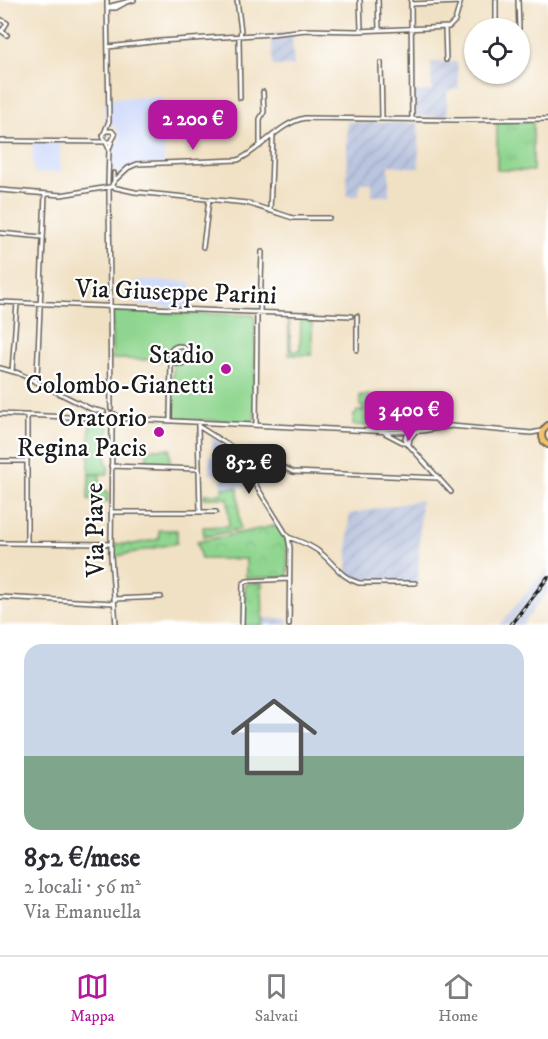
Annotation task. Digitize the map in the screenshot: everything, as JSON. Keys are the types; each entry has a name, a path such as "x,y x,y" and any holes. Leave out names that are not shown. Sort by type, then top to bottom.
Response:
{"main road":[{"path":"546,445 543,430 548,425"}],"street":[{"path":"95,140 103,136 109,121 107,0"},
{"path":"107,7 116,8 134,0"},
{"path":"237,0 240,36 240,98"},
{"path":"360,0 361,30"},
{"path":"378,0 379,29"},
{"path":"496,0 496,18"},
{"path":"518,0 519,18"},
{"path":"108,47 175,39 289,33 306,30 361,30 379,29 412,28 445,27 454,24 460,1 411,2 412,28 412,120"},
{"path":"0,18 7,22 1,31 7,35"},
{"path":"445,27 446,60"},
{"path":"381,63 382,119"},
{"path":"260,146 260,119 264,112 263,92"},
{"path":"0,190 61,195 111,185 123,172 137,164 235,160 260,146 292,122 305,118 548,119"},
{"path":"109,121 115,137 109,149 112,173 108,333 109,409 114,417"},
{"path":"106,131 113,132"},
{"path":"103,136 109,149"},
{"path":"270,211 273,136"},
{"path":"0,141 112,141"},
{"path":"112,173 123,172"},
{"path":"111,185 112,173"},
{"path":"111,185 119,189 247,203 293,218 329,218"},
{"path":"35,382 45,195"},
{"path":"203,247 210,200"},
{"path":"0,233 42,237"},
{"path":"256,425 258,312 262,252"},
{"name":"Via Giuseppe Parini","path":"0,302 351,316"},
{"path":"12,371 17,303"},
{"path":"357,316 357,350"},
{"path":"170,421 171,348 178,345 184,347 187,360 177,365 171,362"},
{"path":"0,368 12,371 94,411 104,412 109,409"},
{"name":"Via Piave","path":"104,412 110,433 111,544 116,625"},
{"path":"0,414 106,420 114,417 198,424 381,431 452,426 531,433 543,430"},
{"path":"27,416 27,542"},
{"name":"Via Piave","path":"110,433 114,417"},
{"path":"198,424 233,448 258,455 293,472 439,478"},
{"path":"198,424 200,512"},
{"path":"365,430 416,431 452,426"},
{"path":"409,430 406,441 451,492"},
{"path":"381,431 412,448"},
{"path":"412,448 410,438 416,431"},
{"path":"531,433 546,445"},
{"path":"233,448 288,537 321,554 346,577 359,583 415,583"},
{"path":"0,461 26,461"},
{"path":"111,466 198,469"},
{"path":"111,512 216,512"},
{"path":"288,537 289,625"},
{"path":"0,543 111,544"},
{"path":"242,625 243,584 289,579"},
{"path":"0,597 114,601 160,597"}],"shaded area":[{"path":"289,33 292,35 294,66 273,66 271,34"},
{"path":"431,62 457,62 459,89 447,91 448,117 414,116 413,92 432,91"},
{"path":"162,97 164,164 140,165 118,174 112,166 111,151 120,140 120,134 112,124 105,124 105,98"},
{"path":"347,122 418,123 419,168 389,165 389,196 372,196 372,183 360,183 359,196 347,196"},
{"path":"60,142 61,172 34,173 32,143"},
{"path":"135,280 192,282 190,308 135,305"},
{"path":"212,437 227,447 252,486 222,488 221,474 209,474 209,456 213,456"},
{"path":"421,500 418,584 384,584 347,576 349,514"},
{"path":"548,568 548,591 522,625 499,625"},
{"path":"263,618 288,619 288,625 263,625"}],"green space":[{"path":"533,121 533,171 497,170 497,122"},
{"path":"112,311 253,315 255,318 255,419 251,422 172,419 173,366 168,360 112,359"},
{"path":"289,316 291,350 295,352 300,349 301,317 312,318 312,355 289,355"},
{"path":"360,395 379,396 378,426 353,425 354,415 357,411 363,411 363,407 360,406"},
{"path":"90,419 105,422 109,428 108,440 106,440 108,474 89,474"},
{"path":"147,449 170,449 170,465 147,464"},
{"path":"89,474 100,474 99,491 108,491 108,502 88,499"},
{"path":"222,488 238,488 240,529 204,537 203,527 229,526 228,498 204,498 204,494 222,494"},
{"path":"278,525 287,542 288,577 246,578 246,559 201,559 197,542"},
{"path":"159,530 177,530 177,543 113,557 114,544 134,544 159,539"},
{"path":"262,582 263,625 244,625 245,587 247,584"}],"railway":[{"path":"511,625 548,577"}],"place":[{"name":"Stadio Colombo-Gianetti","path":"226,369"},
{"name":"Oratorio Regina Pacis","path":"159,432"}]}
